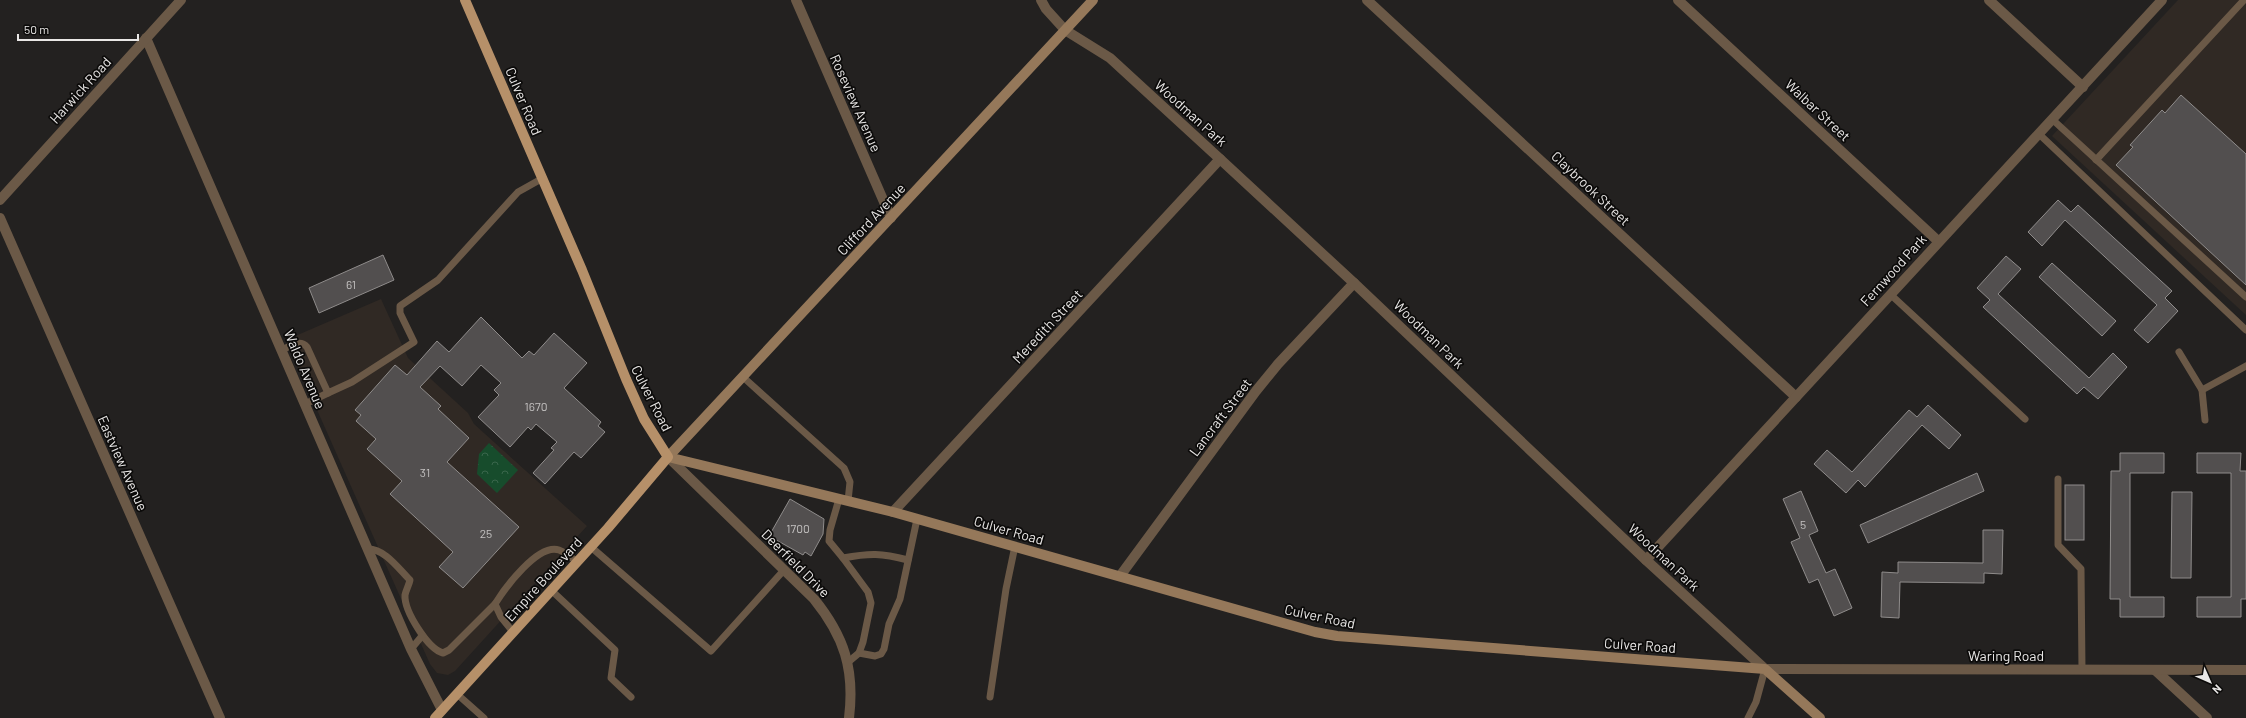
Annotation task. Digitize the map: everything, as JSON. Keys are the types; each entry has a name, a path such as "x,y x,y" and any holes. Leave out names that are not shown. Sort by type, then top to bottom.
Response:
{"main road":[{"name":"Culver Road","path":"465,0 542,178 634,399 644,419 668,457 894,512 1315,632 1337,636 1765,669"},
{"name":"Clifford Avenue","path":"668,457 1093,0"},
{"name":"Empire Boulevard","path":"435,718 591,547 668,457"},
{"path":"1765,669 1820,718"}],"street":[{"name":"Harwick Road","path":"0,200 181,0"},
{"name":"Roseview Avenue","path":"796,0 891,218"},
{"name":"Woodman Park","path":"1041,0 1046,9 1065,30 1110,58 1354,283 1646,560 1765,669"},
{"name":"Claybrook Street","path":"1367,0 1796,396"},
{"name":"Walbar Street","path":"1678,0 1938,241"},
{"path":"1989,0 2083,87"},
{"name":"Fernwood Park","path":"1646,560 1938,241 2083,87 2162,0"},
{"name":"Waldo Avenue","path":"146,38 411,649 442,710"},
{"name":"Meredith Street","path":"894,512 1220,159"},
{"name":"Eastview Avenue","path":"0,218 220,718"},
{"name":"Lancraft Street","path":"1120,576 1260,386 1354,283"},
{"name":"Deerfield Drive","path":"668,457 814,598 827,615 838,634 847,663 850,681 849,718"},
{"name":"Waring Road","path":"1765,669 2246,670"},
{"path":"2155,670 2207,718"}],"lane":[{"path":"2096,160 2244,0"},
{"path":"2052,120 2246,297"},
{"path":"2039,134 2246,330"},
{"path":"305,404 352,382 414,342 400,312 400,306 438,280 518,192 542,178"},
{"path":"1890,294 2025,419"},
{"path":"282,350 299,343 304,343 328,393"},
{"path":"2179,352 2202,390 2206,420"},
{"path":"2202,390 2246,366"},
{"path":"743,377 844,468 850,482 844,500 830,530 830,541 868,592 871,603 863,642 859,653 847,663"},
{"path":"2058,479 2058,545 2081,569 2082,670"},
{"path":"859,653 876,656 881,654 884,649 889,624 900,600 916,519"},
{"path":"990,697 1006,589 1015,546"},
{"path":"591,547 711,651 784,570"},
{"path":"368,549 376,549 410,580 405,595 407,604 422,636 436,651 443,653 449,650 495,604 504,590 538,555 550,550 559,550 577,562"},
{"path":"843,558 870,553 888,555 908,560"},
{"path":"552,590 615,650 611,678 631,697"},
{"path":"495,604 500,617 513,632"},
{"path":"411,649 422,636"},
{"path":"1748,718 1756,702 1765,669"},
{"path":"458,694 484,718"}],"shaded area":[{"path":"2178,0 2246,0 2246,315 2052,136"},
{"path":"381,299 408,358 468,413 474,424 587,526 455,671 448,675 437,673 430,664 286,340"}],"green space":[{"path":"489,443 518,470 497,493 477,474 479,454"}],"building":[{"path":"2181,95 2246,154 2246,285 2116,165 2133,147 2130,145 2162,110 2165,113"},
{"path":"2058,200 2071,212 2078,205 2172,291 2165,298 2178,311 2148,343 2134,330 2157,305 2065,220 2042,246 2028,232"},
{"path":"383,255 394,280 319,313 309,288"},
{"path":"2006,256 2021,269 1998,294 2089,378 2113,353 2127,367 2098,399 2084,387 2077,394 1983,307 1990,300 1977,288"},
{"path":"2052,263 2116,321 2102,336 2039,277"},
{"path":"481,317 522,358 529,351 534,355 554,333 587,363 564,388 601,422 598,426 605,432 581,458 574,452 545,484 533,473 554,450 551,448 557,442 536,424 531,430 528,427 510,447 478,417 499,395 494,390 501,383 481,365 462,386 440,366 420,387 441,406 438,409 469,438 447,462 519,527 463,588 439,567 453,552 390,494 402,481 367,449 376,439 356,421 361,415 355,410 395,365 407,375 437,341 449,352"},
{"path":"1928,405 1961,435 1949,449 1922,425 1865,487 1858,480 1846,493 1814,464 1827,450 1852,472 1909,410 1917,417"},
{"path":"2120,453 2164,453 2164,473 2130,473 2130,597 2164,597 2164,617 2120,617 2120,599 2110,599 2111,471 2120,471"},
{"path":"2197,453 2241,453 2240,471 2246,471 2246,599 2241,599 2241,617 2197,617 2197,597 2231,597 2231,473 2197,473"},
{"path":"1977,473 1984,491 1868,543 1860,525"},
{"path":"2065,485 2084,485 2084,540 2065,540"},
{"path":"1801,491 1818,531 1809,535 1826,573 1835,569 1852,608 1834,616 1818,579 1809,583 1791,542 1800,538 1783,499"},
{"path":"2172,492 2192,492 2191,578 2171,578"},
{"path":"790,499 824,519 823,534 811,556 805,552 803,555 769,536"},
{"path":"1983,530 2003,530 2002,574 1984,573 1984,583 1900,582 1899,618 1881,617 1882,572 1898,573 1898,562 1983,563"}]}
